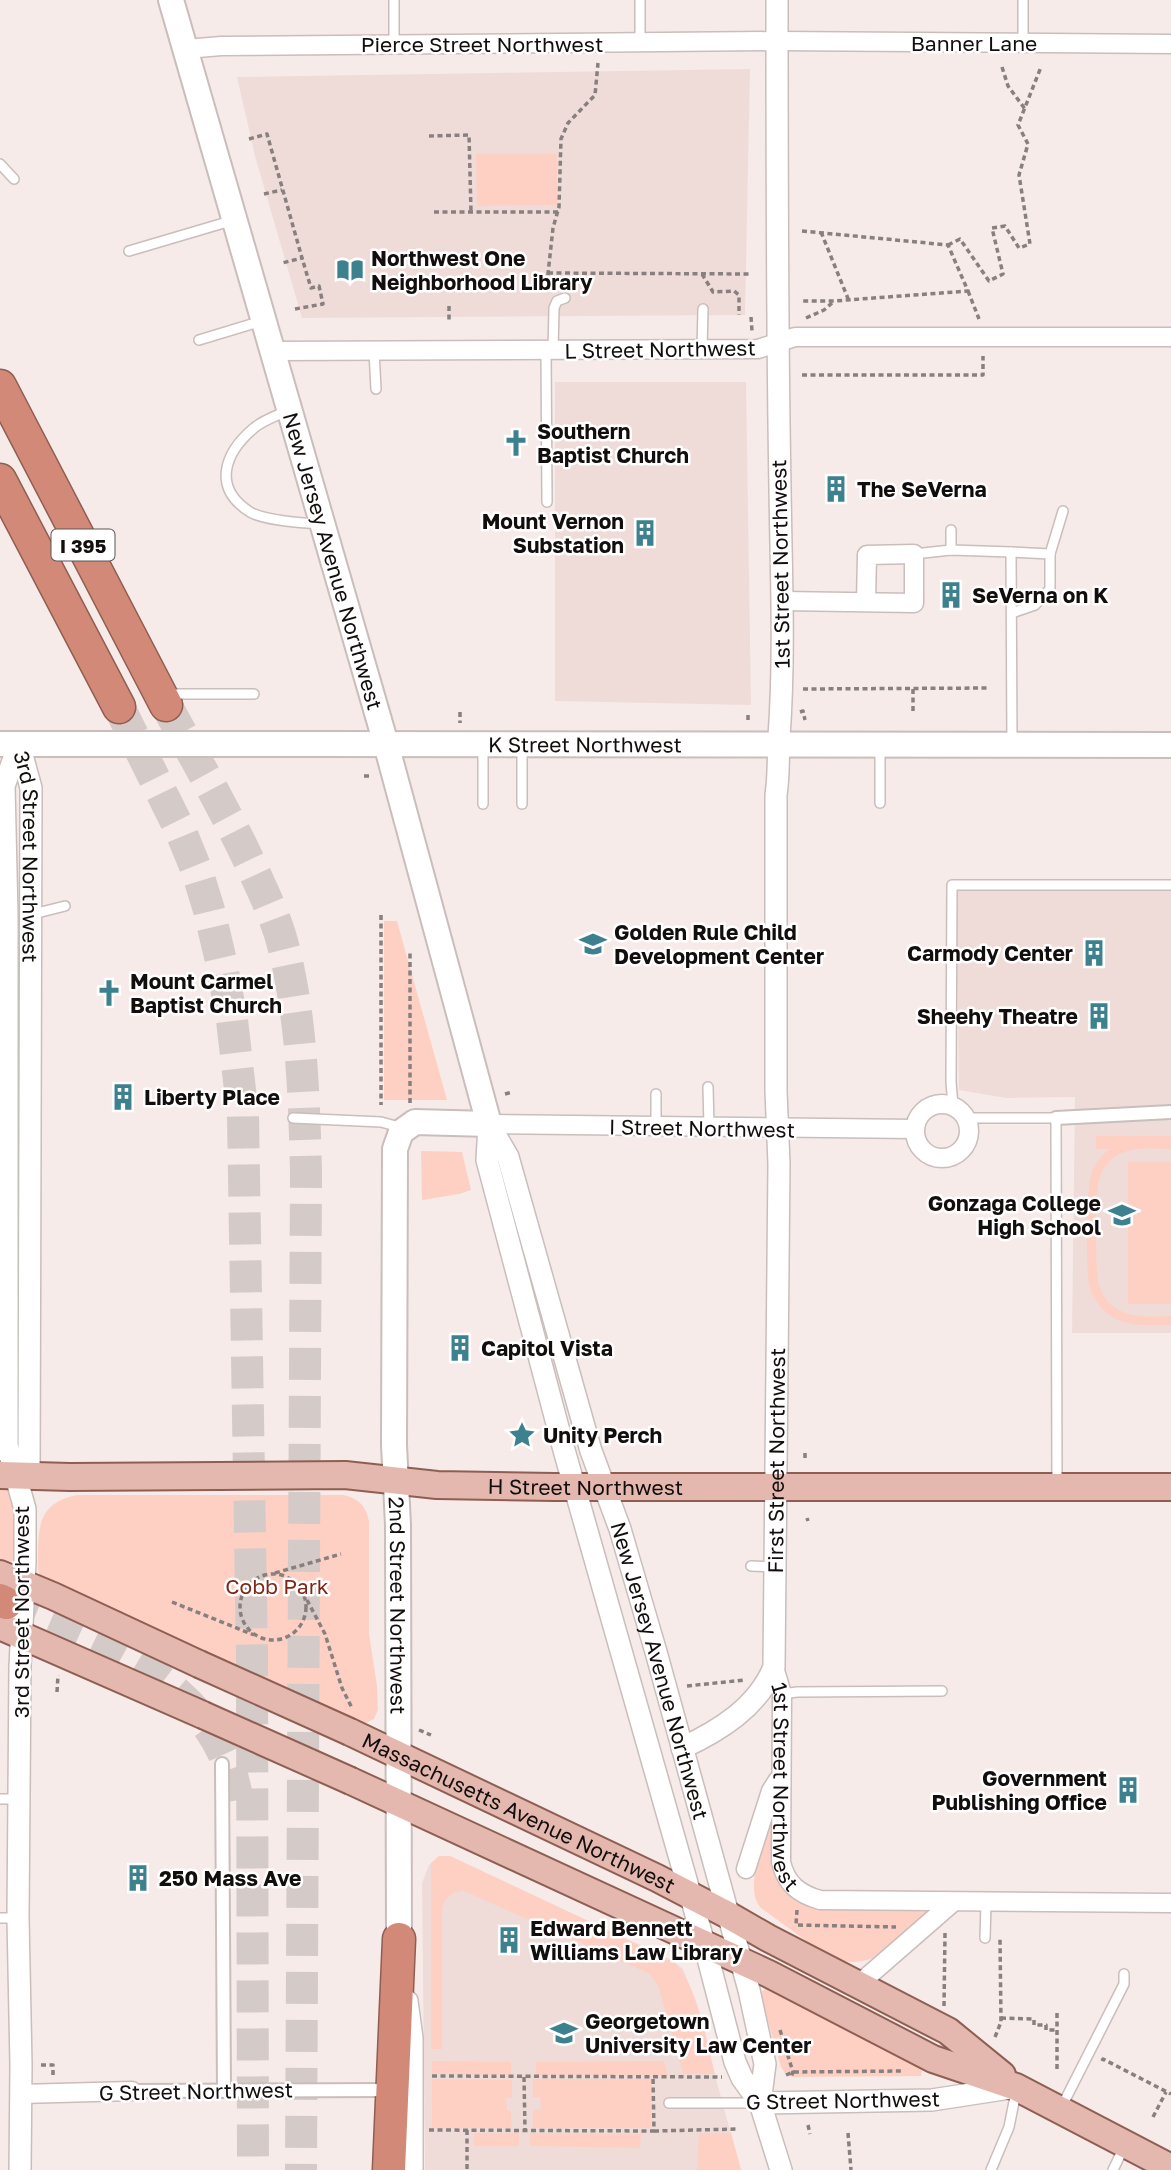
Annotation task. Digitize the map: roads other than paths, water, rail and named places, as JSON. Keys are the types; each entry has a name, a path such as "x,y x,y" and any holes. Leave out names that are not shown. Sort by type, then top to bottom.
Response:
{"highway":[{"name":"I 395","path":"0,386 163,699"},
{"name":"I 395","path":"0,480 119,707"},
{"path":"389,2170 399,1939"}],"main road":[{"name":"New Jersey Avenue Northwest","path":"171,0 386,744 489,1124"},
{"name":"K Street Northwest","path":"10,744 1171,745"},
{"path":"407,1117 421,1122 489,1124"},
{"name":"2nd Street Northwest","path":"399,1939 398,1525 394,1445 395,1149 407,1117"},
{"name":"H Street Northwest","path":"15,1476 345,1475 437,1485 575,1487 1171,1487"},
{"name":"Massachusetts Avenue Northwest","path":"9,1604 53,1596 199,1664 351,1720 398,1754 728,1914 768,1938 948,2031 1016,2087"},
{"name":"Massachusetts Avenue Northwest","path":"9,1604 202,1715 704,1943 933,2059 1016,2087 1171,2168"}],"street":[{"name":"1st Street Northwest","path":"777,0 777,344 782,601 779,776 776,794 778,1128"},
{"name":"Pierce Street Northwest","path":"186,49 221,46 777,41"},
{"name":"Banner Lane","path":"777,41 1171,44"},
{"name":"L Street Northwest","path":"273,351 758,349 796,337 981,331 1171,337"},
{"path":"782,601 914,603 914,554 867,555 866,601"},
{"name":"3rd Street Northwest","path":"10,744 31,788 29,1368 15,1476"},
{"name":"3rd Street Northwest","path":"10,744 5,786 3,1258 7,1445 25,1508 9,1604 10,2094 20,2170"},
{"path":"945,1104 960,1112 970,1127 966,1145 953,1157 943,1159 926,1153 919,1147 915,1129 917,1121 928,1107 945,1104"},
{"path":"1056,1118 1171,1112"},
{"name":"I Street Northwest","path":"489,1124 915,1129"},
{"name":"New Jersey Avenue Northwest","path":"489,1124 487,1160 735,2062 742,2078 760,2103 781,2170"},
{"name":"New Jersey Avenue Northwest","path":"489,1124 508,1157 591,1451 620,1529 728,1914 765,2064 760,2103"},
{"path":"3,1127 30,1127"},
{"name":"First Street Northwest","path":"774,1667 778,1128"},
{"name":"1st Street Northwest","path":"774,1667 782,1694 781,1862 783,1872 792,1887 808,1897 820,1900 953,1903"},
{"path":"682,1748 706,1737 744,1709 763,1688 774,1667"},
{"path":"222,1764 224,2091"},
{"path":"746,1869 771,1791 780,1777"},
{"path":"859,1984 953,1903 1171,1903"},
{"name":"2nd Street Northwest","path":"399,1939 412,2038 412,2170"},
{"name":"G Street Northwest","path":"760,2103 932,2100 1016,2087"},
{"name":"G Street Northwest","path":"10,2094 393,2090"}],"lane":[{"path":"394,0 394,44"},
{"path":"640,0 640,43"},
{"path":"1023,0 1023,43"},
{"path":"0,164 14,179"},
{"path":"129,251 234,220"},
{"path":"547,502 550,350 554,308 557,301 565,298"},
{"path":"702,349 703,309"},
{"path":"198,341 264,320"},
{"path":"374,351 376,389"},
{"path":"289,410 255,427 233,451 225,475 232,497 253,514 306,524 322,522"},
{"path":"1012,613 1035,605 1050,589 1050,554 1063,511"},
{"path":"951,530 951,550"},
{"path":"914,554 951,550 1050,554"},
{"path":"1011,552 1012,745"},
{"path":"163,699 254,694"},
{"path":"483,804 484,744"},
{"path":"522,744 522,804"},
{"path":"880,745 880,803"},
{"path":"1057,1487 1056,1118 960,1112 951,1082 952,884 1171,885"},
{"path":"4,923 31,921 65,906"},
{"path":"708,1087 709,1127"},
{"path":"656,1094 656,1127"},
{"path":"292,1118 381,1122 407,1117"},
{"path":"4,1363 29,1368"},
{"path":"751,1566 776,1567"},
{"path":"782,1694 942,1691"},
{"path":"985,1938 986,1903"},
{"path":"1060,2110 1124,1984 1124,1974"},
{"path":"991,2170 1009,2127 1016,2087"},
{"name":"G Street Northwest","path":"670,2103 760,2103"},
{"path":"1113,2170 1125,2144"}],"tunnel":[{"path":"166,705 231,824 274,916 290,976 301,1059 306,1171 301,2170"},
{"path":"119,707 181,832 209,910 232,1020 243,1116 252,1655 253,2170"},
{"path":"6,1603 120,1654 155,1676 186,1701 211,1731 229,1768 239,1811"}],"place":[{"name":"Northwest One Neighborhood Library","path":"350,270"},
{"name":"Southern Baptist Church","path":"516,443"},
{"name":"The SeVerna","path":"836,489"},
{"name":"Mount Vernon Substation","path":"645,533"},
{"name":"SeVerna on K","path":"951,595"},
{"name":"Golden Rule Child Development Center","path":"593,944"},
{"name":"Carmody Center","path":"1094,953"},
{"name":"Mount Carmel Baptist Church","path":"109,993"},
{"name":"Sheehy Theatre","path":"1099,1016"},
{"name":"Liberty Place","path":"123,1097"},
{"name":"Gonzaga College High School","path":"1122,1215"},
{"name":"Capitol Vista","path":"460,1348"},
{"name":"Unity Perch","path":"522,1435"},
{"name":"Government Publishing Office","path":"1128,1790"},
{"name":"250 Mass Ave","path":"138,1878"},
{"name":"Edward Bennett Williams Law Library","path":"509,1940"},
{"name":"Georgetown University Law Center","path":"564,2033"}],"park label":[{"name":"Cobb Park","path":"277,1586"}]}
